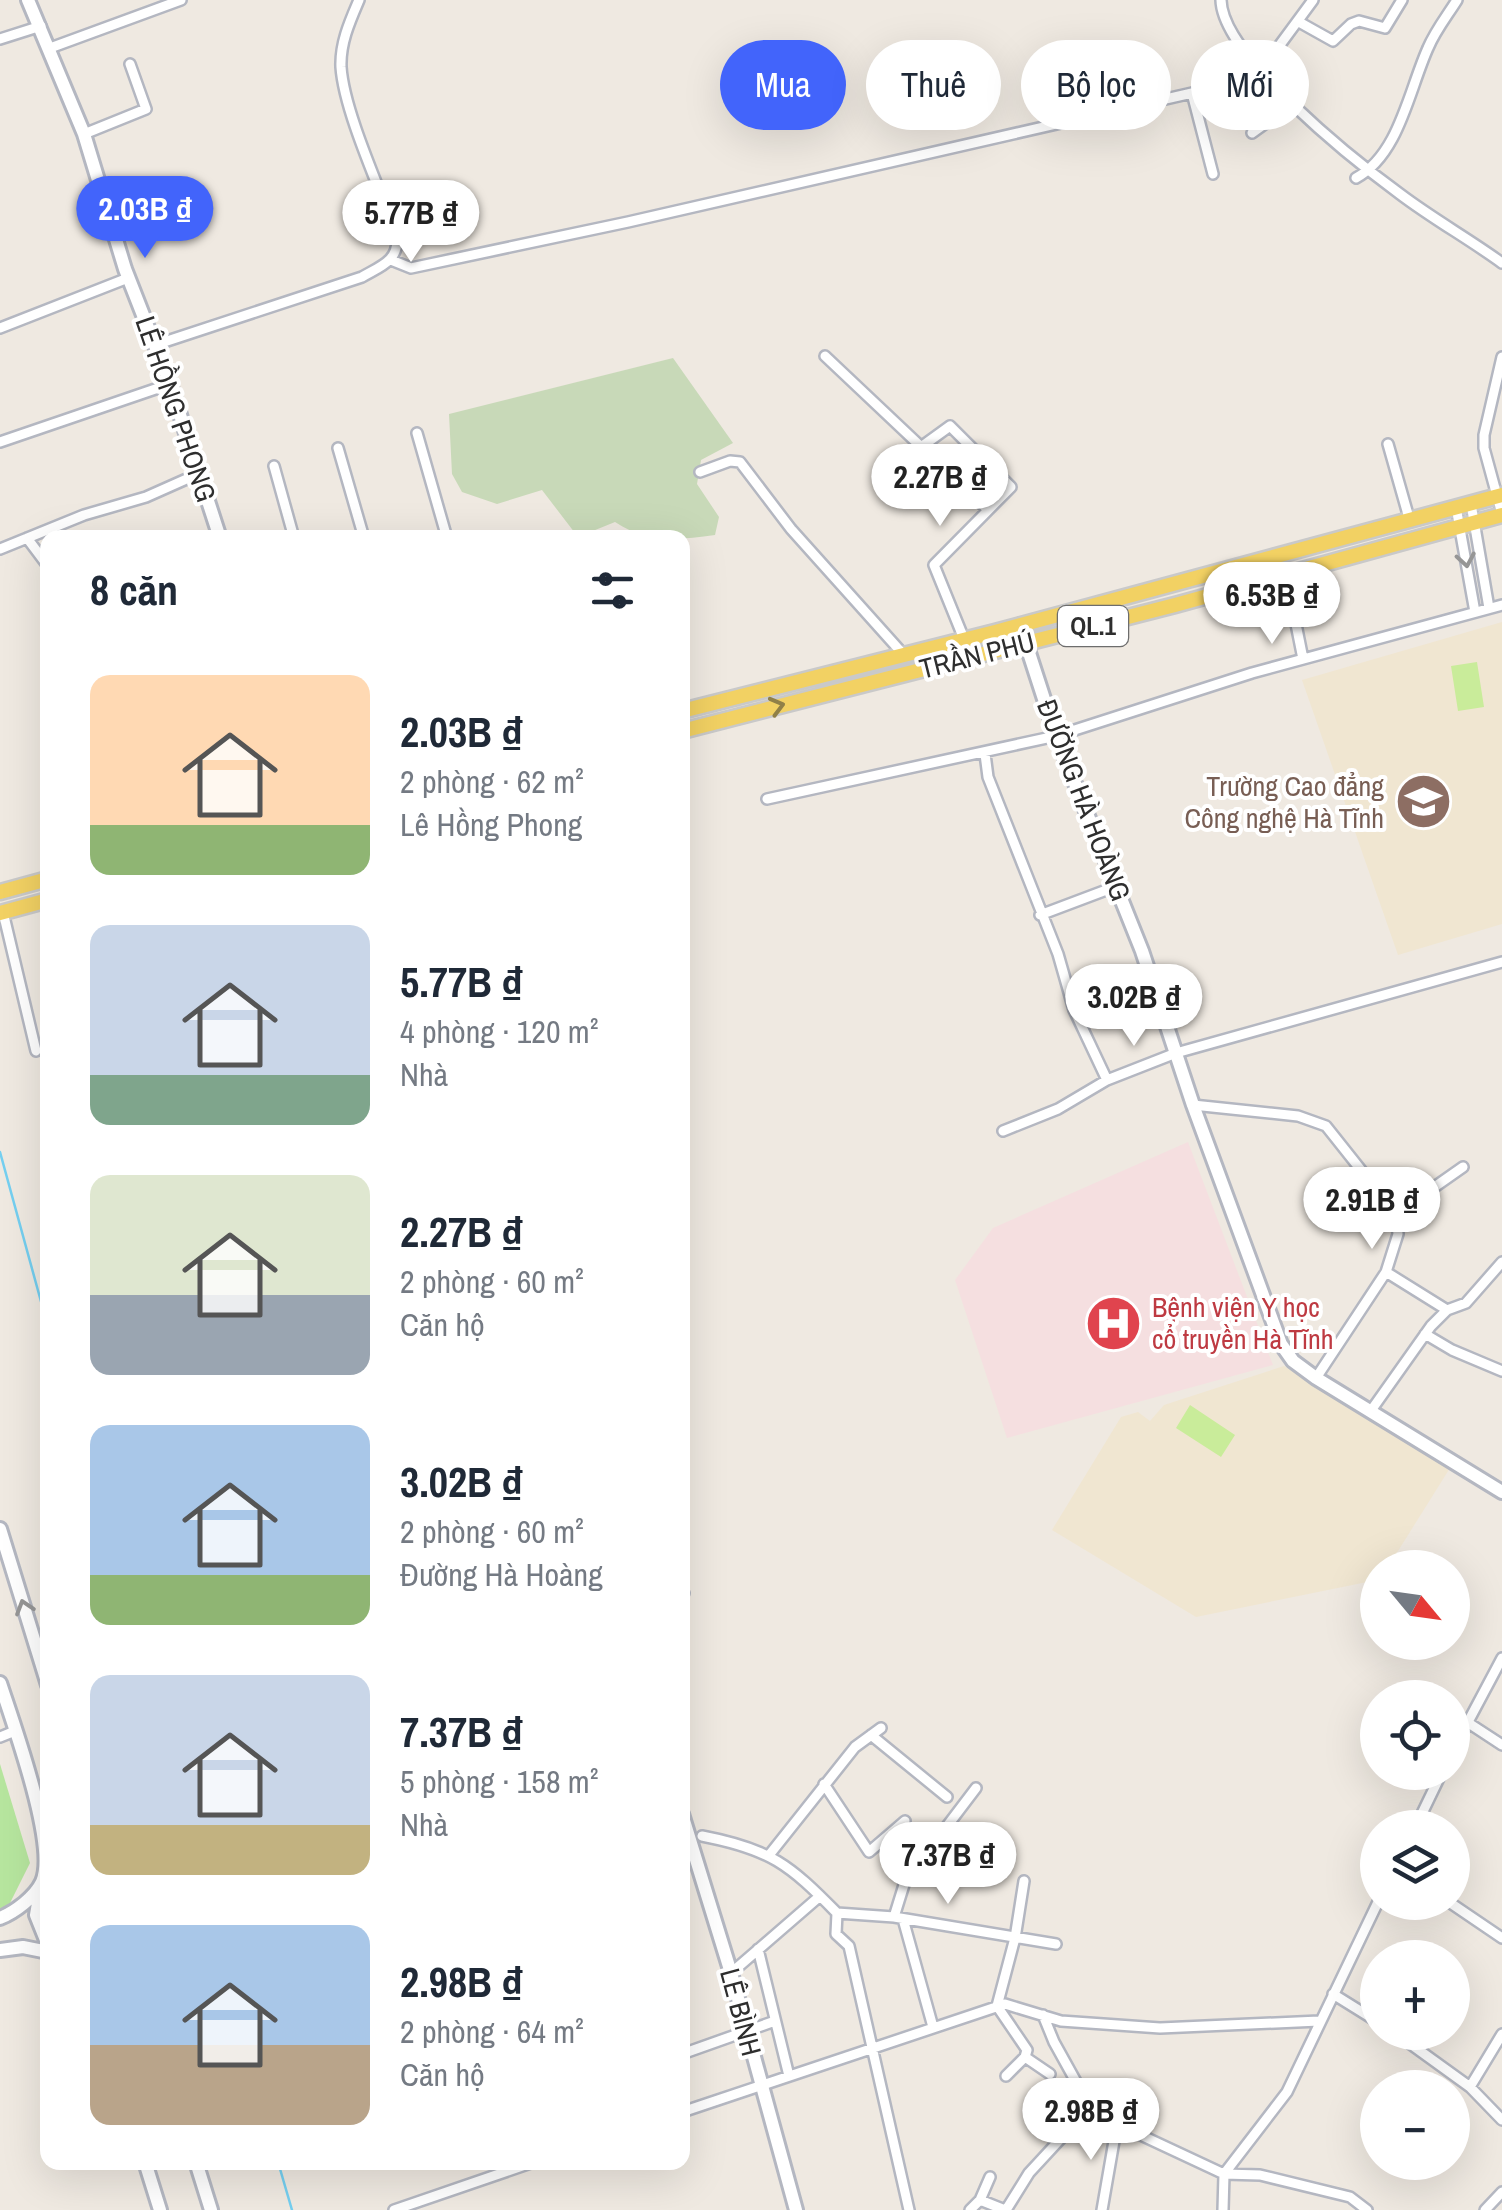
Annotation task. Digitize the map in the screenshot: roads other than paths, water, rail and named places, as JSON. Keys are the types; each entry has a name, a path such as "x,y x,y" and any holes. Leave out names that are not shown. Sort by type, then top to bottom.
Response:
{"main road":[{"name":"TRẦN PHÚ","path":"690,708 1020,626 1500,496"},
{"name":"TRẦN PHÚ","path":"690,729 1502,515"},
{"path":"0,892 40,881"},
{"path":"1,912 40,902"}],"street":[{"name":"LÊ HỒNG PHONG","path":"28,0 84,134 128,278 170,384 218,530"},
{"path":"50,48 181,0"},
{"path":"155,345 362,277 391,260 398,250 397,236 349,104 342,70 348,24 359,0"},
{"path":"1221,0 1221,11 1237,40"},
{"path":"1286,40 1313,0"},
{"path":"1300,22 1333,41 1359,21 1385,28 1402,0"},
{"path":"1356,178 1371,170 1387,148 1430,43 1457,0"},
{"path":"0,39 40,26"},
{"path":"84,134 146,109 130,64"},
{"path":"391,260 411,268 1191,93"},
{"path":"1309,118 1400,194 1502,263"},
{"path":"1202,130 1213,174"},
{"path":"1252,133 1256,130"},
{"path":"0,328 128,278"},
{"path":"825,356 987,509"},
{"path":"1502,357 1484,448 1502,515"},
{"path":"0,442 170,384"},
{"path":"1489,410 1502,407"},
{"path":"921,446 946,426 954,428 1010,487 934,565 964,638"},
{"path":"417,433 444,530"},
{"path":"1388,444 1408,518"},
{"path":"338,448 362,530"},
{"path":"700,472 730,461 740,462 791,530 902,654"},
{"path":"274,466 292,530"},
{"path":"46,530 200,473"},
{"path":"1463,506 1489,608"},
{"path":"1467,524 1475,612"},
{"path":"0,549 40,533"},
{"path":"27,538 40,555"},
{"path":"1290,594 1303,659"},
{"path":"767,799 1056,736 1303,659 1502,605"},
{"name":"ĐƯỜNG HÀ HOÀNG","path":"1020,626 1056,736 1117,886 1282,1344 1292,1361 1316,1378 1502,1492"},
{"path":"985,754 988,777 1058,954 1074,1010 1107,1080"},
{"path":"1040,915 1117,886"},
{"path":"1,912 36,1051"},
{"path":"1002,1131 1058,1109 1107,1080 1176,1053 1502,962"},
{"path":"1193,1105 1298,1116 1326,1126 1396,1214 1398,1234 1386,1272 1316,1378"},
{"path":"1396,1214 1463,1167"},
{"path":"1370,1412 1447,1310 1466,1303 1502,1262"},
{"path":"1386,1272 1447,1310"},
{"path":"1426,1334 1452,1350 1502,1371"},
{"path":"0,1528 40,1659"},
{"path":"1470,1717 1502,1658"},
{"path":"0,1683 40,1824"},
{"path":"1470,1724 1502,1746"},
{"path":"770,1854 856,1747 880,1728"},
{"path":"0,1736 15,1732"},
{"path":"871,1736 947,1797"},
{"path":"824,1784 869,1852 905,1821"},
{"path":"933,2027 899,1918 912,1859 935,1842 976,1788"},
{"path":"702,1836 770,1854 836,1913 899,1918 1056,1944"},
{"name":"LÊ BÌNH","path":"690,1840 796,2210"},
{"path":"1006,2076 1028,2050 998,2006 1024,1881"},
{"path":"0,1918 19,1908 40,1884"},
{"path":"731,1973 820,1896"},
{"path":"40,1897 36,1915 40,1926"},
{"path":"836,1913 836,1934 848,1946 909,2210"},
{"path":"1470,1916 1502,1938"},
{"path":"1222,2210 1224,2174 1286,2092 1369,1920"},
{"path":"0,1950 40,1948"},
{"path":"758,1949 789,2076"},
{"path":"1333,1994 1360,2011"},
{"path":"690,2109 1006,2004 1062,2021 1160,2028 1320,2022"},
{"path":"1043,2015 1090,2107 1117,2124 1224,2174 1260,2175 1332,2192 1350,2197 1367,2210"},
{"path":"690,2051 776,2021"},
{"path":"1502,2034 1470,2087 1502,2120"},
{"path":"1419,2050 1447,2070"},
{"path":"1025,2057 1050,2074"},
{"path":"980,2200 1006,2210 1029,2173 1090,2107"},
{"path":"1102,2210 1117,2124"},
{"path":"148,2170 160,2210"},
{"path":"198,2170 210,2210"},
{"path":"394,2210 511,2170"},
{"path":"970,2210 980,2200 990,2177"},
{"path":"1484,2210 1502,2192"}],"waterway":[{"path":"0,1152 40,1298"},
{"path":"280,2170 292,2210"}],"place":[{"name":"Trường Cao đẳng Công nghệ Hà Tĩnh","path":"1423,802"},
{"name":"Bệnh viện Y học cổ truyền Hà Tĩnh","path":"1113,1323"}]}
